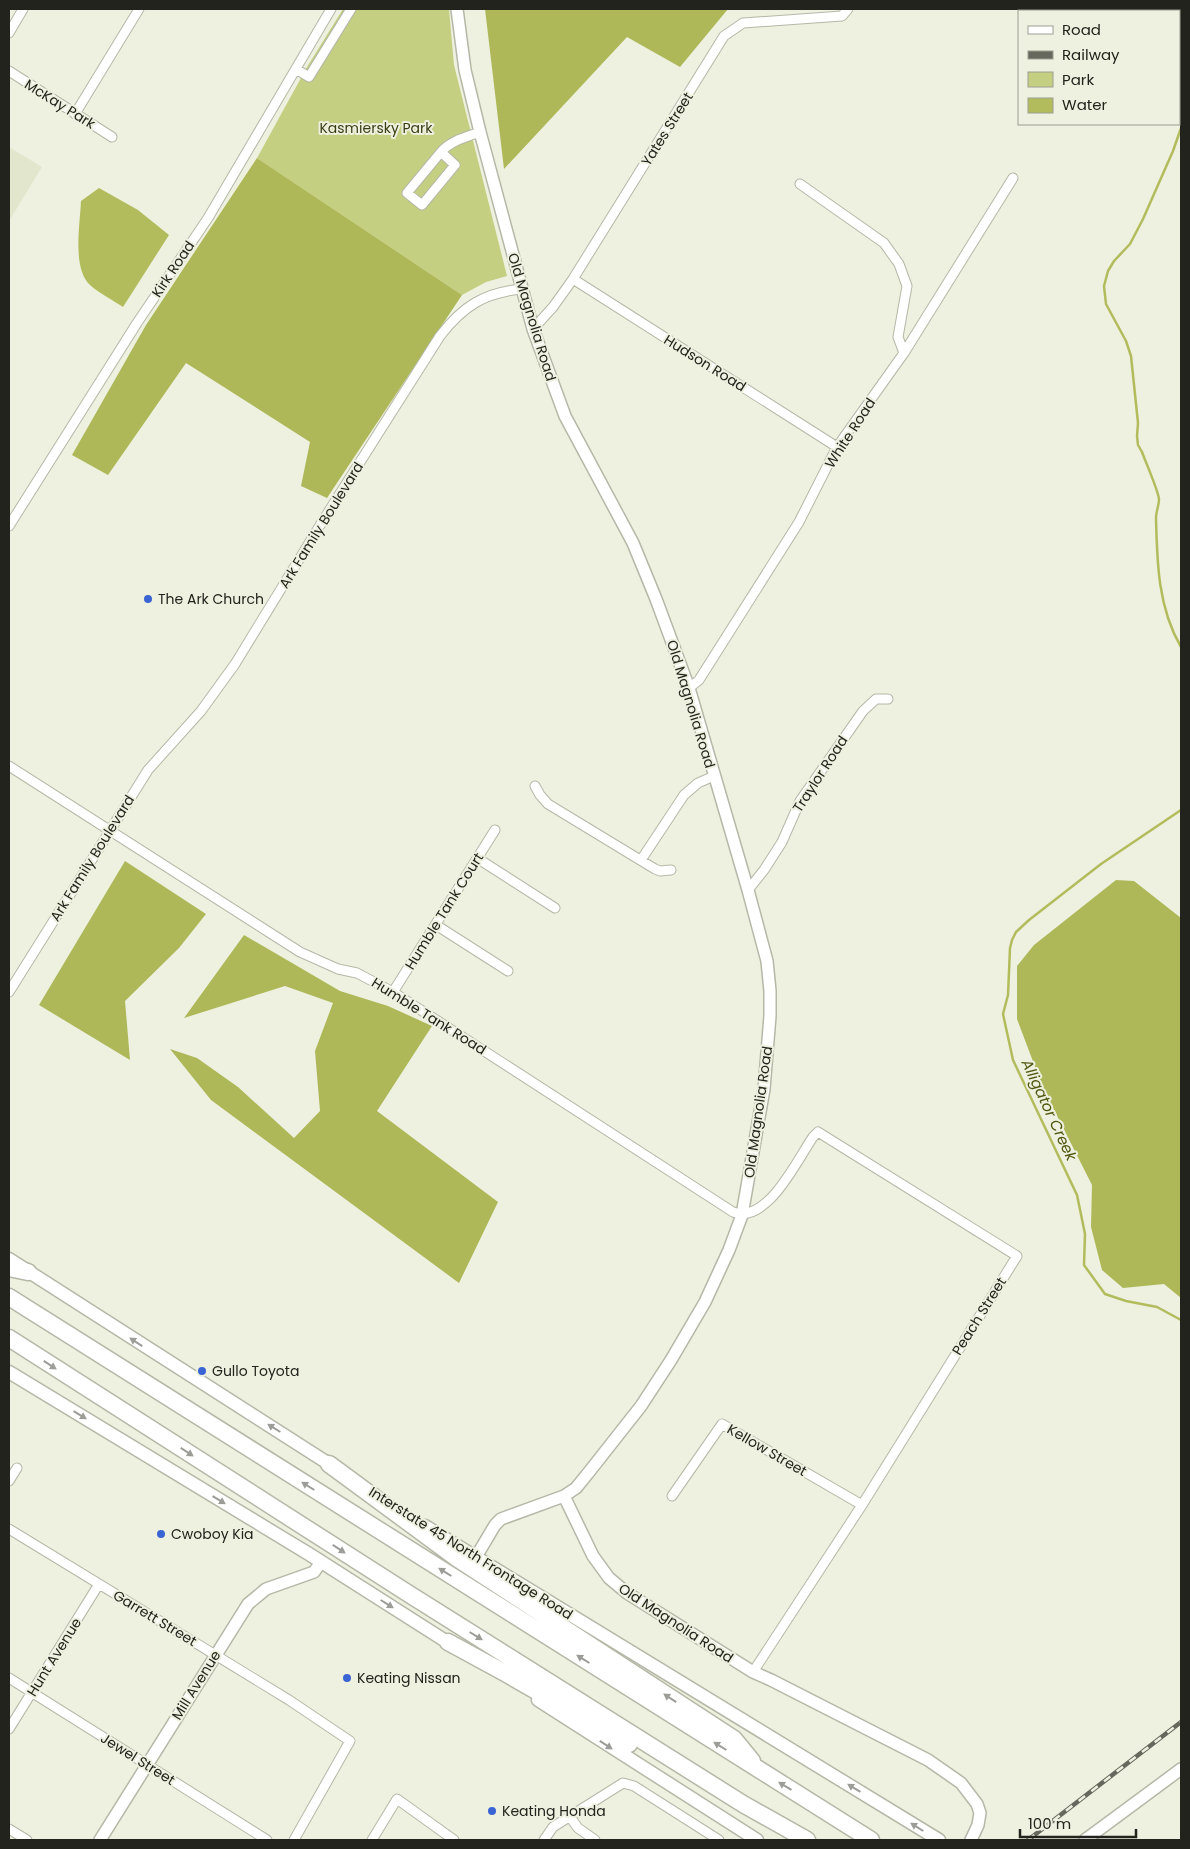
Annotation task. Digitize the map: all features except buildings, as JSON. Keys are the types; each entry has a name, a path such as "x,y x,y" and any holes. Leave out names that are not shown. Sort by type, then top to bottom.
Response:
{"highway":[{"path":"9,1268 28,1272"},
{"path":"9,1296 868,1838"},
{"path":"9,1338 743,1804"},
{"path":"330,1464 458,1559 734,1739 761,1772"},
{"path":"448,1642 648,1755 808,1840"}],"main road":[{"name":"Interstate 45 North Frontage Road","path":"9,1259 476,1557 939,1840"},
{"path":"9,1372 321,1562 758,1840"}],"street":[{"path":"9,33 23,9"},
{"path":"75,114 139,9"},
{"name":"Kirk Road","path":"9,526 137,323 208,218 330,9"},
{"path":"296,69 309,77 351,9"},
{"name":"Old Magnolia Road","path":"457,9 465,70 533,329 565,416 633,543 656,599 688,688 748,890 767,961 770,991 770,1016 764,1089 742,1215 729,1250 705,1302 641,1406 576,1488 564,1496 593,1556 609,1578 627,1593 753,1672 928,1760 961,1784 977,1804 980,1813 978,1825 970,1840"},
{"name":"Yates Street","path":"533,329 553,307 573,279 724,36 743,23 842,16 848,9"},
{"name":"McKay Park","path":"9,72 112,137"},
{"path":"441,152 455,165 422,205 407,193 441,152 445,148 458,140 480,132"},
{"name":"White Road","path":"688,688 699,680 799,522 837,447 904,353 1013,178"},
{"path":"800,184 884,243 899,264 907,286 898,337 904,353"},
{"name":"Hudson Road","path":"573,279 837,447"},
{"name":"Ark Family Boulevard","path":"9,992 148,770 201,711 220,686 444,330 467,307 478,300 500,292 523,289"},
{"name":"Traylor Road","path":"748,890 782,842 800,801 862,711 876,699 888,699"},
{"name":"Humble Tank Road","path":"9,766 300,952 338,969 357,973 393,992 733,1212 742,1215"},
{"path":"641,860 684,795 694,785 714,776"},
{"path":"535,786 548,804 660,871 670,870"},
{"name":"Humble Tank Court","path":"393,992 495,830"},
{"path":"477,858 555,908"},
{"path":"436,925 508,971"},
{"name":"Peach Street","path":"742,1215 753,1213 768,1202 776,1193 813,1136 818,1132 1017,1256 862,1506 753,1672"},
{"name":"Kellow Street","path":"672,1496 722,1424 862,1506"},
{"path":"9,1481 17,1468"},
{"path":"476,1557 495,1525 501,1519 564,1496"},
{"name":"Garrett Street","path":"9,1529 350,1741 294,1840"},
{"name":"Mill Avenue","path":"100,1840 214,1655 248,1604 266,1589 314,1572 321,1562"},
{"name":"Hunt Avenue","path":"9,1730 99,1584"},
{"name":"Jewel Street","path":"9,1678 267,1840"},
{"path":"1086,1840 1181,1768"},
{"path":"544,1840 553,1826 623,1783 634,1786 719,1840"},
{"path":"372,1840 397,1799 454,1840"},
{"path":"570,1817 578,1828 595,1840"},
{"path":"9,1829 27,1840"}],"shaded area":[{"path":"485,9 728,9 680,67 627,37 504,169"},
{"path":"9,147 42,167 9,221"},
{"path":"257,158 462,295 327,498 301,486 310,442 186,363 108,475 72,455 146,325"},
{"path":"125,861 206,914 179,948 125,1001 130,1060 39,1005"},
{"path":"1116,880 1134,881 1181,918 1181,1298 1164,1284 1123,1288 1102,1270 1091,1227 1092,1185 1043,1088 1017,1019 1017,966 1034,945"},
{"path":"244,935 340,991 388,1006 432,1026 377,1111 498,1202 459,1283 211,1100 170,1049 197,1058 238,1087 294,1138 320,1111 315,1051 333,1003 285,986 184,1018"}],"green space":[{"name":"Kasmiersky Park","path":"343,9 449,9 454,65 507,276 486,282 462,295 257,158 307,67"}],"water":[{"path":"99,188 138,210 169,235 123,307 90,285 84,277 81,268 78,246 81,201"}],"waterway":[{"name":"Alligator Creek","path":"1181,128 1143,219 1130,244 1114,261 1108,271 1104,286 1106,304 1126,341 1131,356 1138,423 1138,445 1152,476 1159,499 1156,518 1160,584 1168,617 1181,647"},
{"name":"Alligator Creek","path":"1181,810 1101,864 1016,932 1010,948 1008,995 1003,1014 1013,1060 1077,1195 1085,1234 1084,1265 1105,1294 1126,1301 1157,1307 1181,1320"}],"railway":[{"path":"1028,1840 1181,1722"}],"place":[{"name":"The Ark Church","path":"148,599"},
{"name":"Gullo Toyota","path":"202,1371"},
{"name":"Cwoboy Kia","path":"161,1534"},
{"name":"Keating Nissan","path":"347,1678"},
{"name":"Keating Honda","path":"492,1811"}]}
